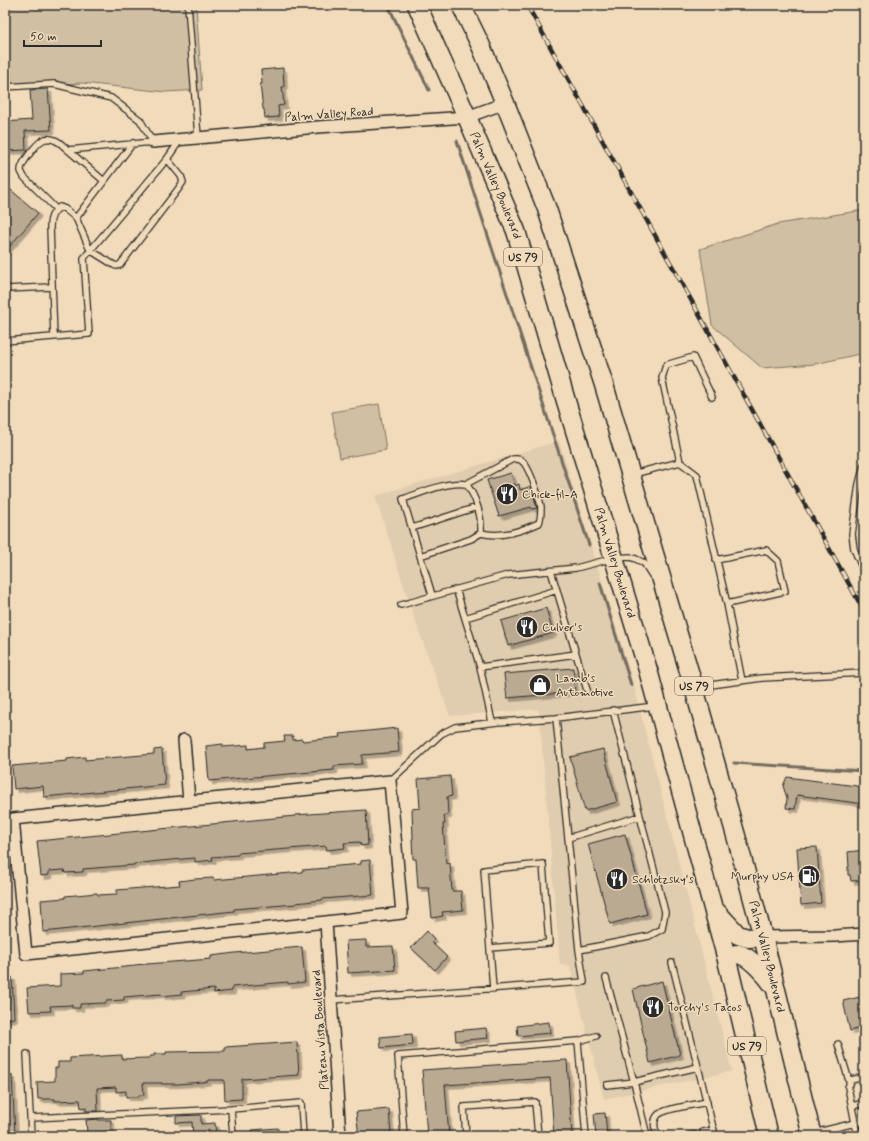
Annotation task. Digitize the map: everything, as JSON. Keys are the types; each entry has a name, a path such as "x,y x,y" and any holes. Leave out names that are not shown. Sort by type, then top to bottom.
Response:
{"highway":[{"name":"Palm Valley Boulevard","path":"417,5 516,232 658,706 726,956 769,1136"},
{"name":"Palm Valley Boulevard","path":"461,5 505,103 547,208 604,385 727,803 763,937 812,1135"},
{"path":"712,906 738,935 748,938 763,937"},
{"path":"726,956 738,954 749,960 768,977 776,990"}],"street":[{"name":"Palm Valley Road","path":"153,142 318,127 467,117 505,103"},
{"path":"184,740 189,802"},
{"path":"390,781 402,913 26,954 13,819 390,781"},
{"name":"Plateau Vista Boulevard","path":"326,922 340,1136"},
{"path":"763,937 864,934"}],"lane":[{"path":"188,5 198,137"},
{"path":"5,86 54,84 111,98 140,120 153,142 68,150"},
{"path":"56,209 24,177 21,171 22,166 39,143 47,138 53,139 60,143 104,181"},
{"path":"5,341 88,334 84,258 167,159 181,139"},
{"path":"76,218 132,143"},
{"path":"54,337 50,227 52,217 56,209 60,207 65,209 76,218 90,250 114,266 120,265 183,182 181,176 167,159"},
{"path":"5,289 52,287"},
{"path":"712,397 693,357 666,365 662,378 680,462 696,475 727,604 742,681"},
{"path":"420,556 471,539 481,533 494,536 504,535 539,523 541,519 541,506 531,475 524,462 520,459 514,459 466,484 458,483 445,486 402,499 432,595"},
{"path":"630,474 680,462"},
{"path":"864,465 859,484 852,534 854,549 864,572"},
{"path":"466,484 472,493 477,507 481,523 481,533"},
{"path":"412,528 477,507"},
{"path":"716,560 766,550 778,560 785,591 727,604"},
{"path":"401,605 432,595 508,575 576,568 614,558 630,557 644,563 653,575 655,583"},
{"path":"551,571 587,690"},
{"path":"456,589 480,667 492,722"},
{"path":"465,618 556,590"},
{"path":"480,667 576,654"},
{"path":"694,688 762,678 864,673"},
{"path":"390,781 441,734 454,727 492,722 556,718 613,710 658,706"},
{"path":"579,950 649,936 662,929 665,912 613,710"},
{"path":"331,1000 584,982 579,950 556,718"},
{"path":"716,786 727,803"},
{"path":"568,838 640,816"},
{"path":"490,948 549,943 542,864 484,870 493,989"},
{"path":"672,963 716,1136"},
{"path":"606,978 647,1136"},
{"path":"404,1136 398,1056 578,1041 596,1036"},
{"path":"578,1041 586,1136"},
{"path":"838,1044 850,1084"},
{"path":"27,1054 31,1136"},
{"path":"607,1085 634,1082 698,1067"},
{"path":"858,1136 848,1087 851,1080 864,1077"},
{"path":"466,1136 464,1107 536,1102 538,1136"},
{"path":"659,1136 654,1126 655,1120 662,1112 707,1102"},
{"path":"31,1118 231,1109 301,1103 303,1136"},
{"path":"852,1106 864,1103"},
{"path":"231,1109 233,1136"},
{"path":"812,1135 855,1123"},
{"path":"704,1132 714,1130"}],"shaded area":[{"path":"5,5 196,5 202,90 166,92 82,83 5,88"},
{"path":"864,210 864,353 815,364 762,368 712,325 700,249 778,224"},
{"path":"379,404 386,450 340,458 332,412"},
{"path":"559,441 633,683 732,1071 604,1099 570,966 560,964 539,709 450,716 415,620 375,496"}],"building":[{"path":"283,68 284,87 282,87 284,105 278,106 279,117 265,118 260,84 262,84 261,70"},
{"path":"48,89 51,130 25,131 26,150 5,151 5,122 32,120 30,90"},
{"path":"5,185 38,213 5,252"},
{"name":"Chick-fil-A","path":"511,473 515,486 519,484 520,490 531,486 537,508 532,509 531,507 499,516 487,480"},
{"name":"Culver's","path":"546,608 553,633 508,646 501,621"},
{"name":"Lamb's Automotive","path":"573,668 575,692 507,698 504,674"},
{"path":"397,728 399,752 362,755 362,764 334,766 334,770 209,781 206,746 223,744 223,747 248,745 248,749 264,747 264,743 285,741 284,736 293,736 293,740 302,739 303,741 341,737 340,734"},
{"path":"162,749 165,785 44,797 43,786 14,789 12,766 67,761 67,759 85,757 85,760 154,754 154,750"},
{"path":"603,749 617,802 585,811 570,757"},
{"path":"450,776 452,796 447,797 448,815 444,815 445,824 443,824 446,864 450,863 452,891 461,891 463,910 442,912 443,916 432,918 429,888 418,888 416,859 413,859 412,809 420,808 418,779"},
{"path":"787,777 864,787 864,804 797,795 795,809 786,808 787,798 783,786"},
{"path":"366,810 368,845 361,846 360,842 344,843 345,848 327,850 326,846 238,853 238,855 212,857 213,860 195,862 195,858 160,861 134,865 83,869 83,872 65,873 64,870 49,871 49,875 41,876 37,841 295,815"},
{"name":"Schlotzsky's","path":"625,834 647,914 610,924 588,844"},
{"name":"Murphy USA","path":"817,847 821,903 801,905 797,848"},
{"path":"864,850 864,880 851,881 850,875 848,875 848,852"},
{"path":"370,860 373,895 322,899 296,904 234,909 234,911 43,932 41,900 97,893 98,895 117,894 117,890 180,885 179,881 195,879 213,878 214,880 302,872 302,870 361,864 361,861"},
{"path":"427,931 434,939 431,942 447,957 435,970 411,948"},
{"path":"366,940 366,947 393,946 395,970 348,973 346,941"},
{"path":"302,947 305,982 232,987 232,991 214,993 214,989 181,992 182,994 162,996 161,994 124,997 124,1000 106,1001 106,1003 80,1004 80,1008 72,1008 72,1005 50,1006 51,1011 29,1012 27,988 60,986 60,974 84,973 84,971 135,966 134,965 211,959 211,956"},
{"path":"5,977 12,977 14,1018 5,1019"},
{"name":"Torchy's Tacos","path":"662,981 680,1055 650,1063 633,989"},
{"path":"864,996 864,1027 850,1031 843,1001"},
{"path":"549,1022 550,1033 518,1036 517,1026"},
{"path":"486,1028 488,1038 456,1041 455,1031"},
{"path":"412,1034 413,1045 381,1048 380,1037"},
{"path":"297,1042 299,1075 242,1079 242,1099 225,1100 224,1080 208,1080 178,1084 143,1083 144,1095 139,1095 139,1097 126,1097 126,1091 116,1092 116,1087 97,1088 98,1111 86,1111 86,1107 81,1108 80,1100 55,1101 55,1099 38,1099 37,1082 55,1081 55,1068 58,1068 58,1062 70,1062 70,1058 122,1055 122,1059 150,1058 150,1056 154,1056 154,1054 166,1054 166,1052 225,1051 225,1047"},
{"path":"567,1060 572,1136 554,1136 550,1078 445,1085 449,1136 427,1136 422,1070"},
{"path":"5,1075 12,1075 15,1136 5,1136"},
{"path":"389,1109 391,1136 359,1136 356,1112"},
{"path":"605,1113 607,1136 596,1136 594,1114"},
{"path":"201,1115 201,1124 215,1123 216,1135 193,1136 192,1122 176,1123 176,1116"},
{"path":"86,1120 111,1120 111,1131 87,1133"},
{"path":"278,1128 278,1136 253,1136 252,1130"}],"waterway":[{"path":"388,5 429,90"},
{"path":"457,141 589,545"},
{"path":"600,583 631,685"},
{"path":"734,763 864,771"}],"railway":[{"path":"527,5 864,611"}],"place":[{"name":"Chick-fil-A","path":"507,494"},
{"name":"Culver's","path":"527,627"},
{"name":"Lamb's Automotive","path":"540,685"},
{"name":"Murphy USA","path":"809,876"},
{"name":"Schlotzsky's","path":"617,879"},
{"name":"Torchy's Tacos","path":"653,1007"}]}
